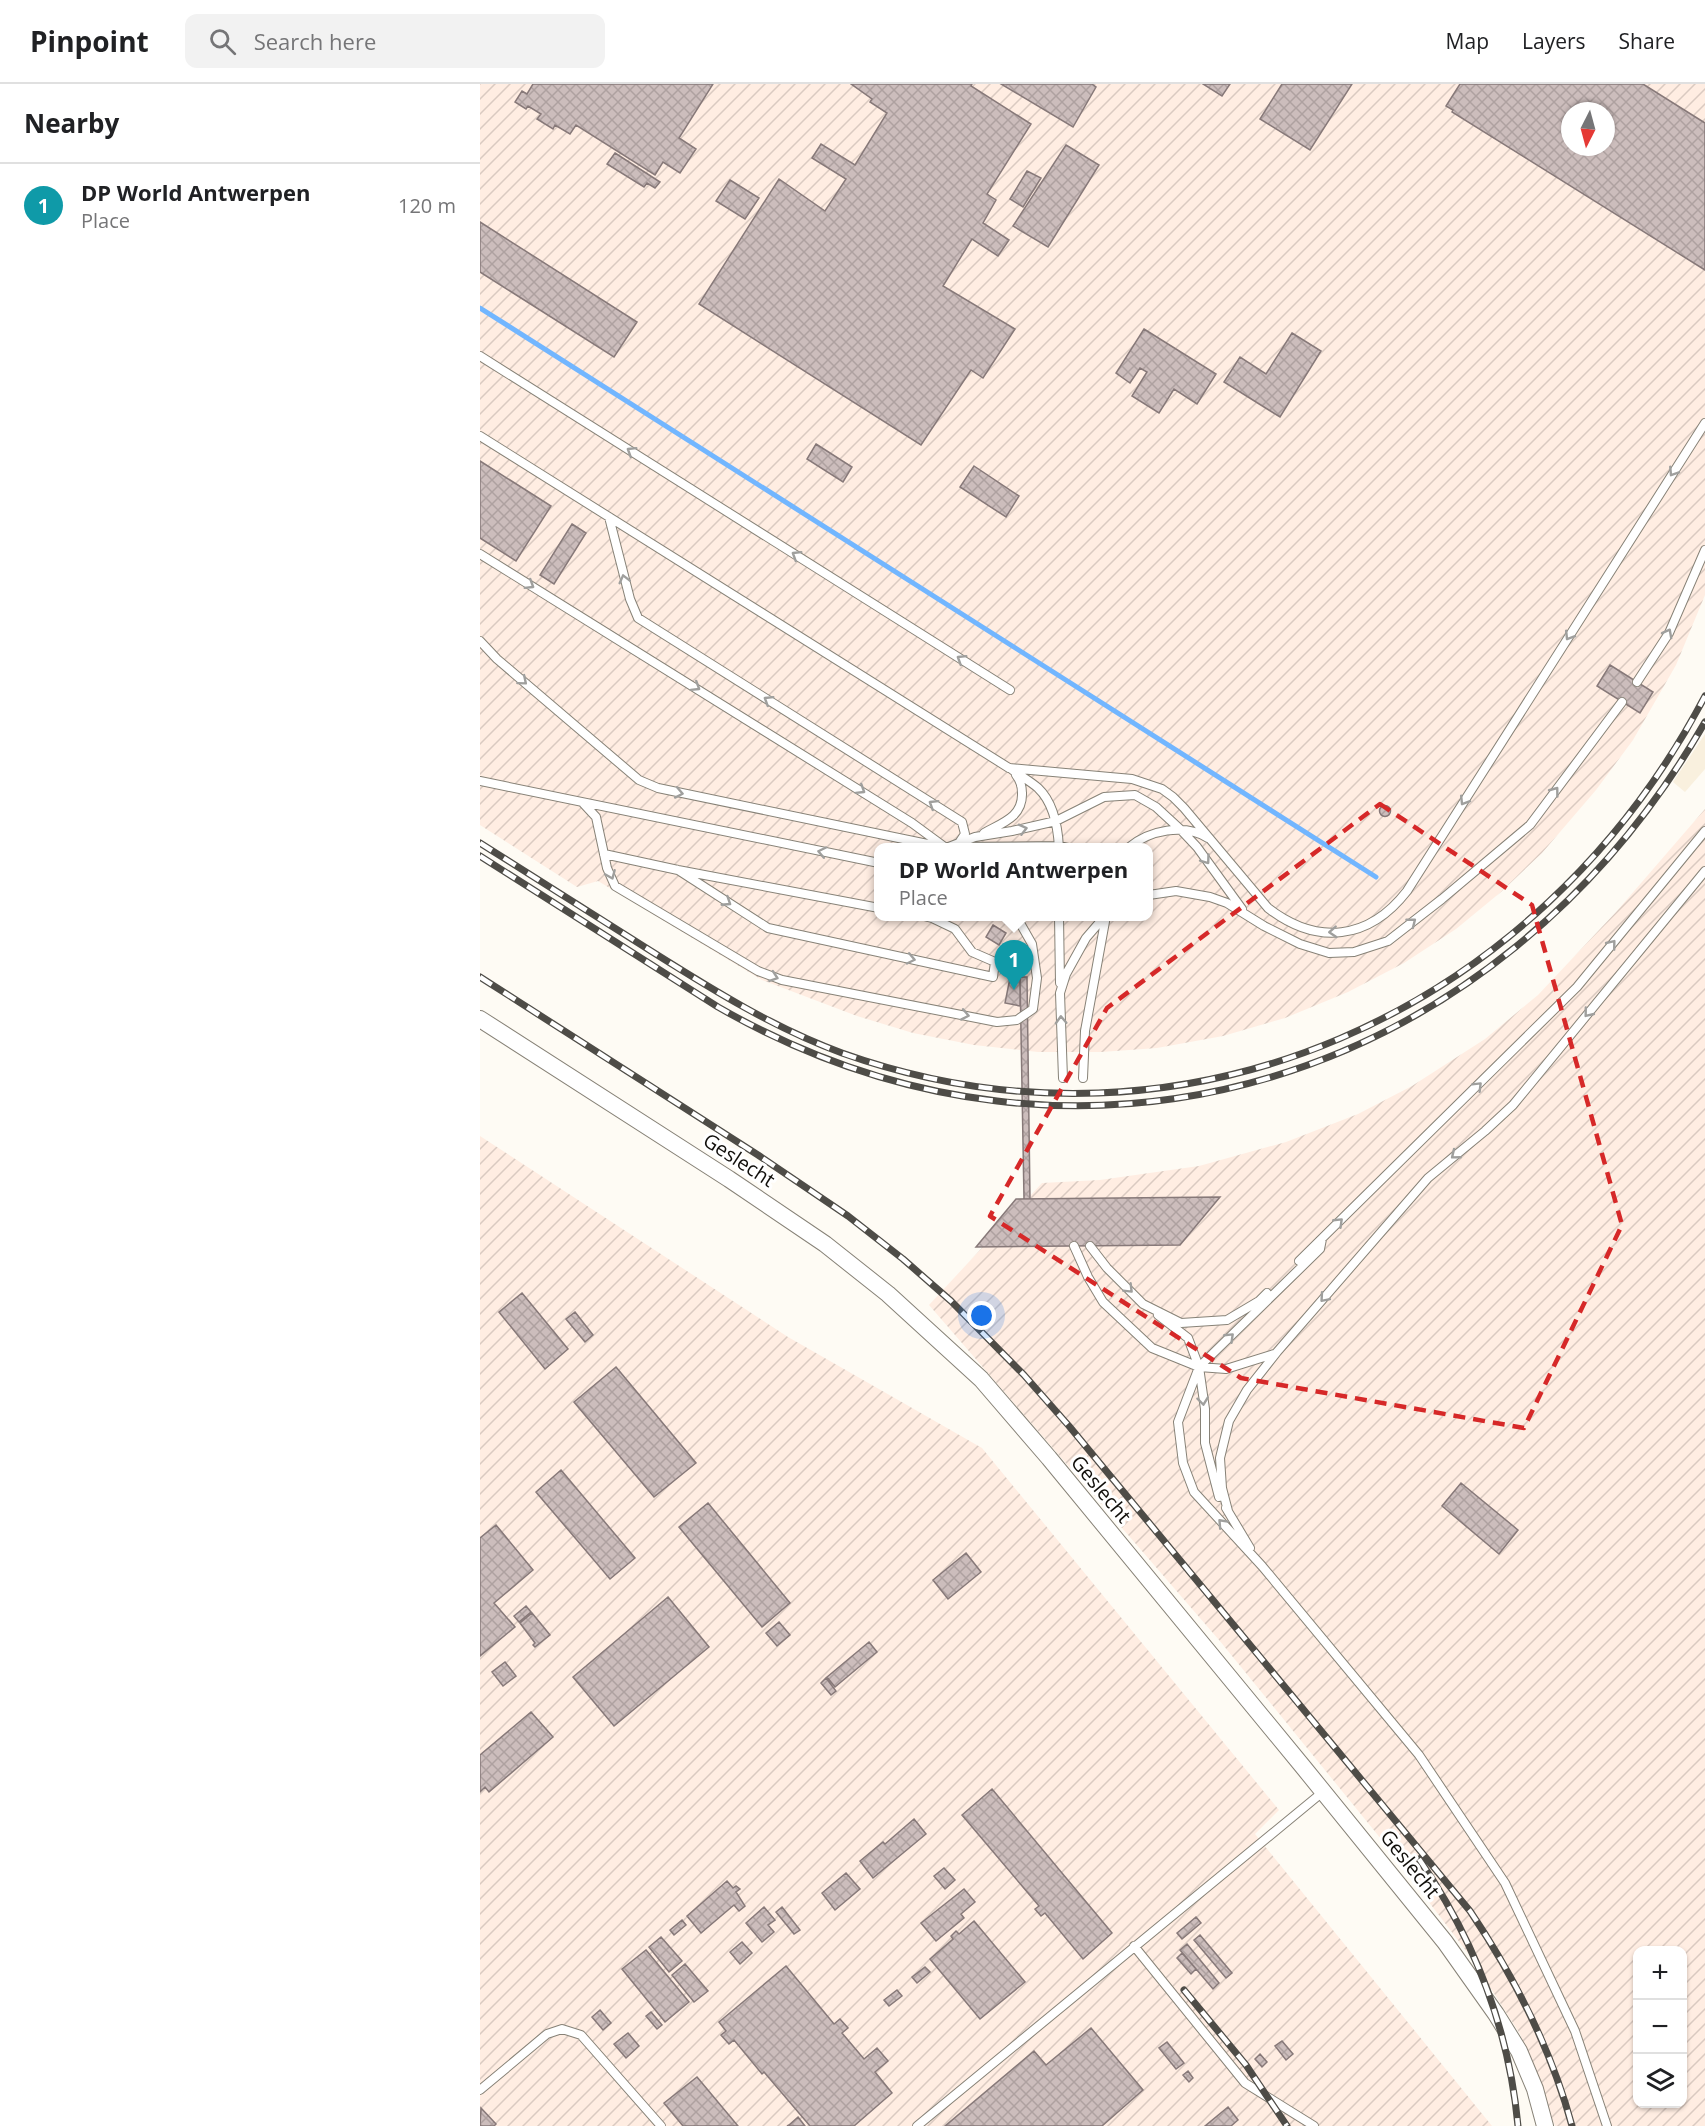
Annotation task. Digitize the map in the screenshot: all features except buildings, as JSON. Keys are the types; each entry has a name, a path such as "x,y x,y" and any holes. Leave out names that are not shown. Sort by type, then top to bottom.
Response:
{"street":[{"name":"Geslecht","path":"480,1019 776,1209 857,1269 935,1335 981,1379 1417,1905 1496,2014 1519,2051 1535,2089 1545,2126"}],"lane":[{"path":"480,356 1010,690"},
{"path":"1009,768 1108,775 1148,783 1173,797 1214,841 1268,908 1284,921 1317,933 1337,933 1360,928 1379,920 1394,908 1407,891 1705,423"},
{"path":"480,436 1039,789 1056,821 1061,843"},
{"path":"609,518 630,599 638,618 962,822 965,834 954,843"},
{"path":"1637,682 1669,633 1705,550"},
{"path":"480,554 943,843"},
{"path":"480,641 497,659 639,780 658,788 929,843"},
{"path":"1153,894 1176,891 1192,892 1227,903 1264,926 1300,944 1329,953 1354,952 1388,941 1530,825 1622,702"},
{"path":"959,843 1014,817 1022,801 1021,784 1009,768"},
{"path":"480,781 874,862"},
{"path":"975,837 1056,821 1104,797 1135,795 1156,807 1197,847 1245,914"},
{"path":"583,803 596,817 604,854 615,886 758,971 782,980 997,1022 1017,1020 1033,1009 1037,978 1032,944 1019,921"},
{"path":"1134,843 1151,834 1181,830 1194,831 1214,841"},
{"path":"1143,1304 1181,1323 1227,1320 1258,1301 1577,987 1705,831"},
{"path":"604,854 874,907"},
{"path":"678,870 768,928 993,977 995,962 972,952 955,929 938,921"},
{"path":"1228,1511 1222,1488 1220,1458 1229,1421 1247,1390 1277,1352 1428,1178 1514,1105 1705,871"},
{"path":"1059,921 1063,1078"},
{"path":"1060,993 1065,974 1086,938 1101,921"},
{"path":"1083,1078 1085,1031 1104,921"},
{"path":"1322,1239 1320,1249 1199,1367 1178,1422 1183,1463 1194,1492 1262,1566 1419,1755 1505,1883 1575,2031 1607,2126"},
{"path":"1074,1246 1102,1302 1152,1348 1199,1367 1226,1369 1263,1359 1277,1352"},
{"path":"1090,1246 1107,1268 1143,1304 1188,1338 1199,1367 1205,1409 1205,1443 1218,1495 1262,1566"},
{"path":"917,2126 1324,1791"},
{"path":"1134,1946 1245,2083 1314,2126"},
{"path":"480,2090 547,2034 555,2030 568,2030 587,2040 661,2126"}],"highlighted area":[{"path":"1380,804 1532,905 1622,1225 1524,1428 1241,1378 990,1216 1107,1008"}],"shaded area":[{"path":"480,84 1705,84 1705,595 1676,665 1633,740 1596,790 1542,853 1501,892 1456,929 1404,963 1348,992 1285,1018 1223,1036 1157,1048 1101,1052 1038,1052 974,1045 913,1033 857,1016 762,980 598,881 577,887 480,825"},
{"path":"1705,734 1705,769 1685,792 1673,782"},
{"path":"1705,809 1705,2126 1555,2126 1520,2034 1470,1956 1377,1834 1219,1640 929,1305 1042,1183 1100,1180 1199,1166 1286,1142 1358,1114 1412,1086 1485,1039 1538,995 1616,912"},
{"path":"480,1136 788,1337 982,1448 1279,1810 1255,1834 1492,2126 480,2126"}],"waterway":[{"path":"480,308 1376,877"}],"railway":[{"path":"480,843 721,994 817,1043 842,1053 971,1086 1098,1093 1222,1077 1340,1038 1450,980 1549,902 1635,807 1705,696"},
{"path":"480,856 718,1007 857,1069 997,1101 1136,1103 1271,1077 1399,1025 1515,947 1619,846 1705,722"},
{"path":"480,977 758,1155 848,1216 903,1259 951,1301 1024,1375 1069,1426 1470,1911 1502,1962 1530,2014 1554,2069 1572,2126"},
{"path":"1419,1859 1439,1889 1456,1921 1486,1986 1506,2055 1518,2126"},
{"path":"1184,1990 1246,2065 1287,2126"}],"place":[{"name":"DP World Antwerpen","path":"1014,990"}]}
